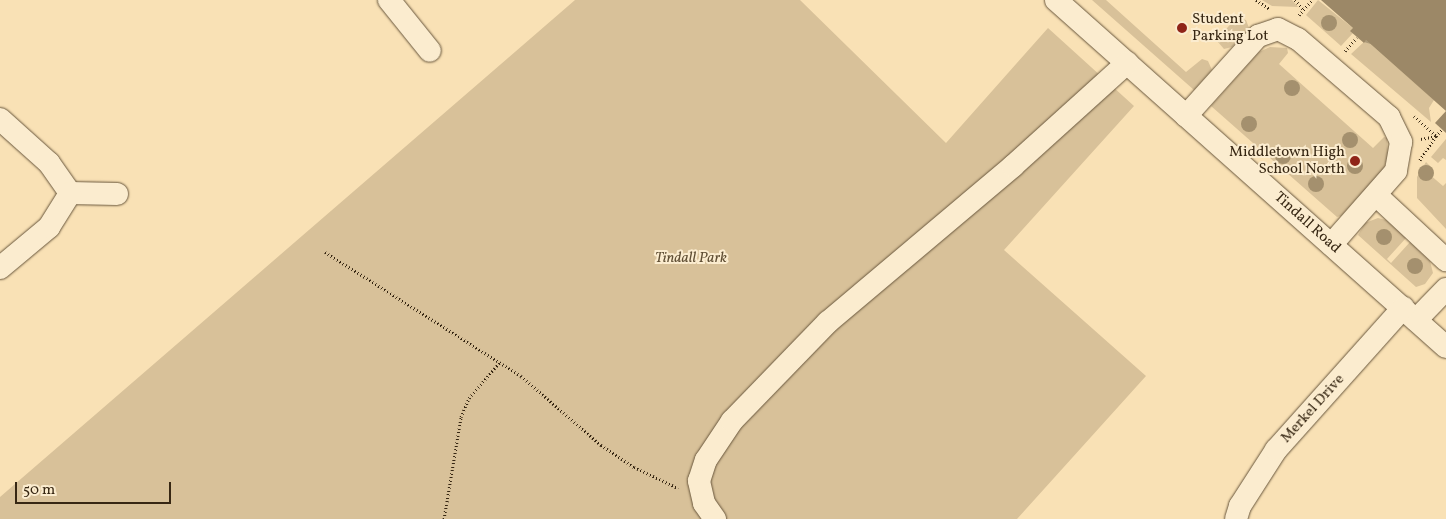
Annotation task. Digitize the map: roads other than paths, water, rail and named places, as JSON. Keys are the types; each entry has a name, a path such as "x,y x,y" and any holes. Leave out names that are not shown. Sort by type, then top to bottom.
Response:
{"street":[{"path":"389,0 430,50"},
{"name":"Tindall Road","path":"1056,0 1446,347"},
{"path":"1186,116 1258,36 1271,29 1285,31 1389,117 1396,127 1401,142 1398,165 1376,196 1331,245"},
{"path":"715,519 701,494 701,469 717,441 790,358 828,322 1078,110 1127,63"},
{"path":"0,120 49,164 70,193"},
{"path":"70,193 117,194"},
{"path":"0,268 49,227 70,193"},
{"path":"1376,196 1446,260"},
{"name":"Merkel Drive","path":"1236,519 1240,506 1276,450 1409,314 1446,289"}],"place":[{"name":"Student Parking Lot","path":"1182,28"},
{"name":"Middletown High School North","path":"1355,161"}],"park label":[{"name":"Tindall Park","path":"691,259"}]}
